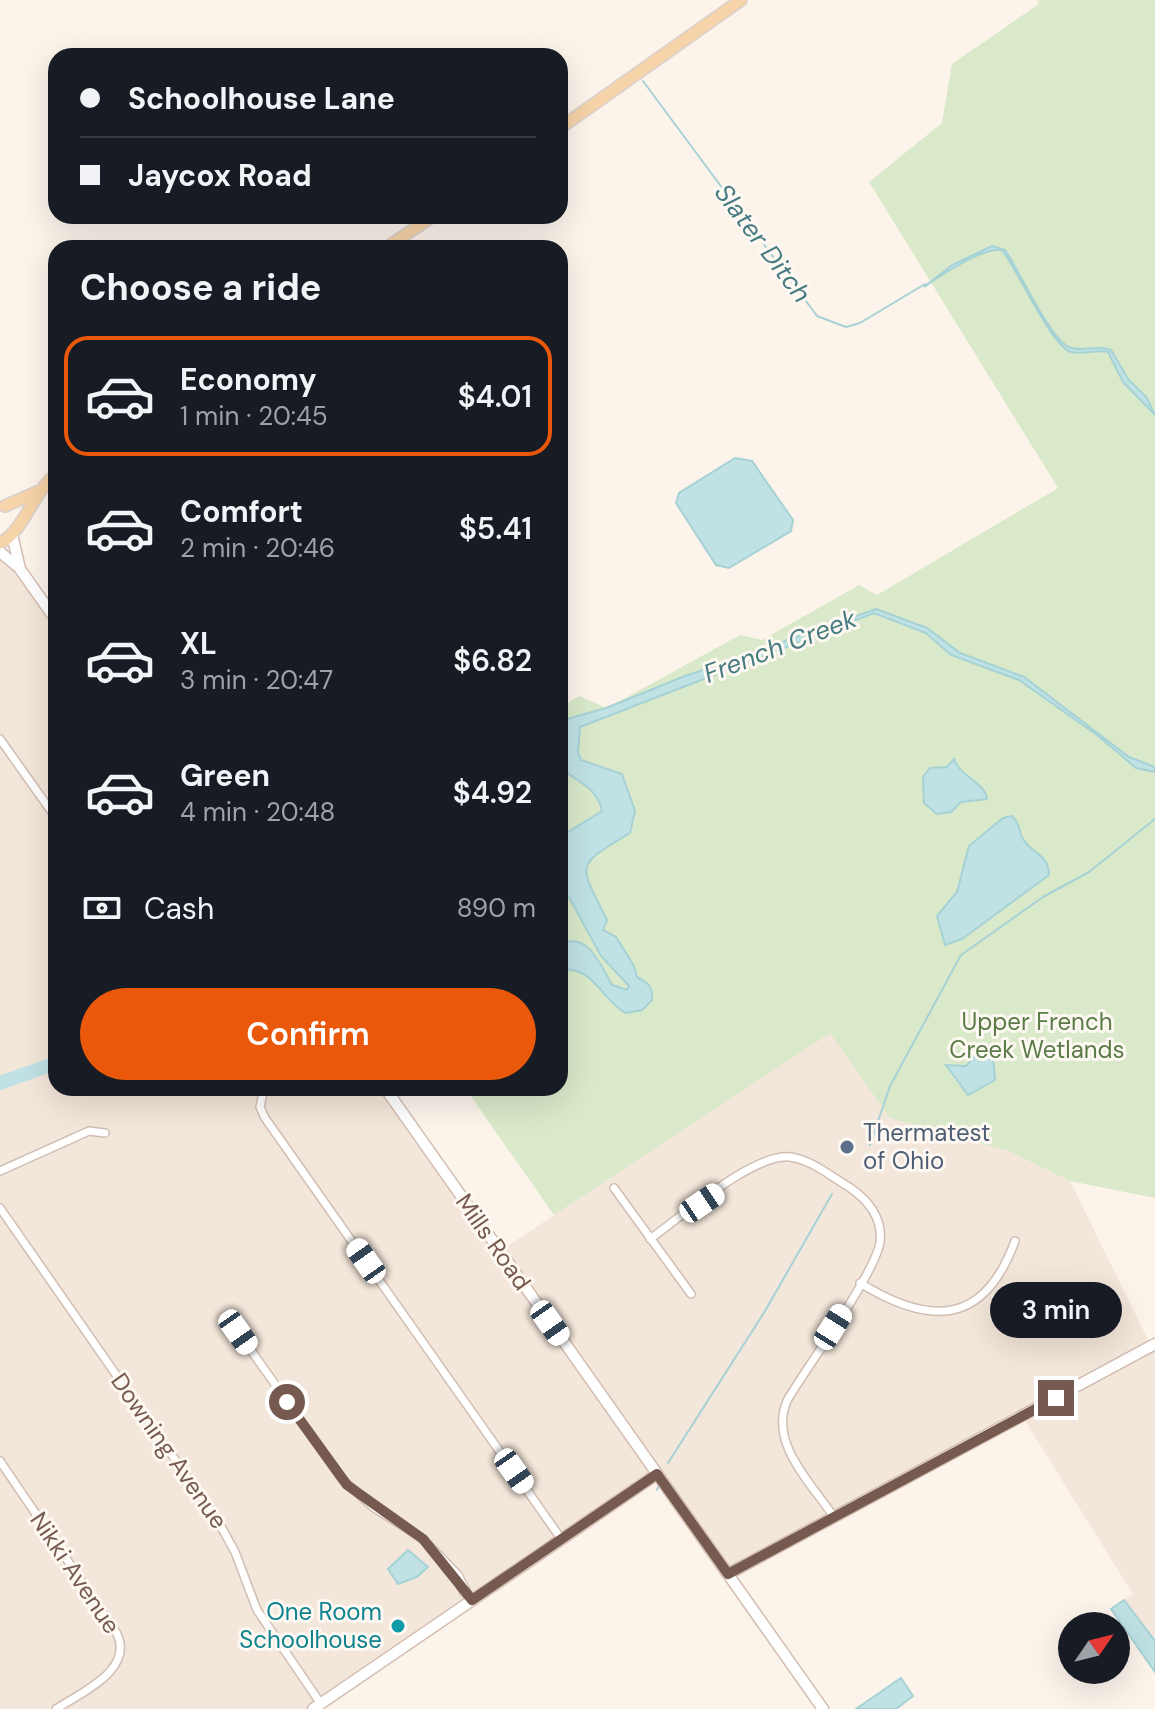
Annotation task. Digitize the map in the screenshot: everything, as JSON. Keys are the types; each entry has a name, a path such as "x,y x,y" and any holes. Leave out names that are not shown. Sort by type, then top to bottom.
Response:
{"main road":[{"path":"568,122 741,0"},
{"path":"398,240 421,224"},
{"path":"0,543 14,532 38,491 48,482"},
{"path":"14,532 14,515 2,505 38,491"}],"street":[{"path":"14,532 13,550 20,569"},
{"path":"0,552 20,569 48,609"},
{"path":"0,739 48,807"},
{"path":"262,1096 260,1107 265,1118 562,1540"},
{"name":"Mills Road","path":"391,1096 823,1709"},
{"path":"0,1171 89,1131 105,1133"},
{"path":"650,1239 761,1163 776,1158 799,1159 862,1196 875,1213 880,1242 860,1283 788,1399 782,1419 788,1449 834,1517"},
{"path":"614,1188 691,1294"},
{"name":"Downing Avenue","path":"0,1208 218,1521 261,1617 317,1706"},
{"path":"860,1283 913,1310 936,1312 958,1308 981,1296 996,1282 1015,1241"},
{"path":"238,1332 342,1479 373,1507 423,1539 470,1597"},
{"path":"728,1574 1155,1344"},
{"name":"Nikki Avenue","path":"0,1461 116,1632 121,1647 112,1671 56,1709"},
{"path":"317,1706 470,1597 562,1540 657,1474"}],"shaded area":[{"path":"0,539 48,608 48,1096 391,1096 500,1251 830,1032 890,1118 1009,1151 1070,1181 1151,1346 1155,1344 1155,1672 1130,1636 1130,1612 1113,1612 1111,1609 1133,1594 1022,1416 728,1574 654,1470 313,1709 0,1709"}],"green space":[{"name":"Upper French Creek Wetlands","path":"1037,0 1155,0 1155,1198 1070,1181 1009,1151 890,1118 830,1033 554,1215 471,1096 568,1096 568,703 579,696 607,708 740,635 762,640 859,585 877,595 1058,488 869,182 942,123 952,64 1039,4"}],"water":[{"path":"992,246 1005,250 1044,318 1061,341 1074,349 1111,350 1128,379 1147,398 1155,415 1123,382 1108,352 1076,353 1063,347 1045,323 1002,250 973,257 924,287 952,265"},
{"path":"735,458 752,461 793,520 791,531 729,568 716,565 676,503 679,493"},
{"path":"876,609 927,628 960,653 1024,677 1129,757 1155,767 1155,772 1136,768 1097,735 1019,680 951,655 926,633 874,613 580,727 578,752 581,760 622,774 635,811 630,833 598,853 587,868 591,887 607,920 603,930 616,937 634,966 637,977 651,988 652,1000 642,1010 626,1013 589,978 568,970 568,942 579,942 592,952 612,985 627,990 629,986 601,956 568,897 568,832 602,811 595,795 568,774 568,719 606,708 680,678"},
{"path":"954,759 961,770 982,788 987,799 961,802 951,812 937,814 924,803 923,777 930,768 947,767"},
{"path":"1012,816 1023,839 1043,858 1049,875 962,939 945,945 937,916 957,892 969,846 1003,818"},
{"path":"977,1054 993,1057 995,1080 968,1095 946,1065 966,1066"},
{"path":"408,1550 428,1567 417,1577 398,1584 388,1569"},
{"path":"1124,1600 1155,1641 1155,1672 1130,1636 1130,1612 1113,1612 1111,1609"},
{"path":"901,1678 913,1696 896,1709 856,1709"}],"waterway":[{"name":"Slater Ditch","path":"643,81 817,316 846,327 860,323 925,284"},
{"path":"870,1145 890,1086 961,955 1043,897 1089,872 1155,819"},
{"name":"French Creek","path":"0,1083 48,1066"},
{"path":"668,1463 765,1311 832,1194"}],"place":[{"name":"Thermatest of Ohio","path":"847,1147"},
{"name":"One Room Schoolhouse","path":"398,1626"}],"route":[{"path":"287,1402 347,1485 433,1548 472,1600 657,1474 728,1574 1056,1398"}]}
